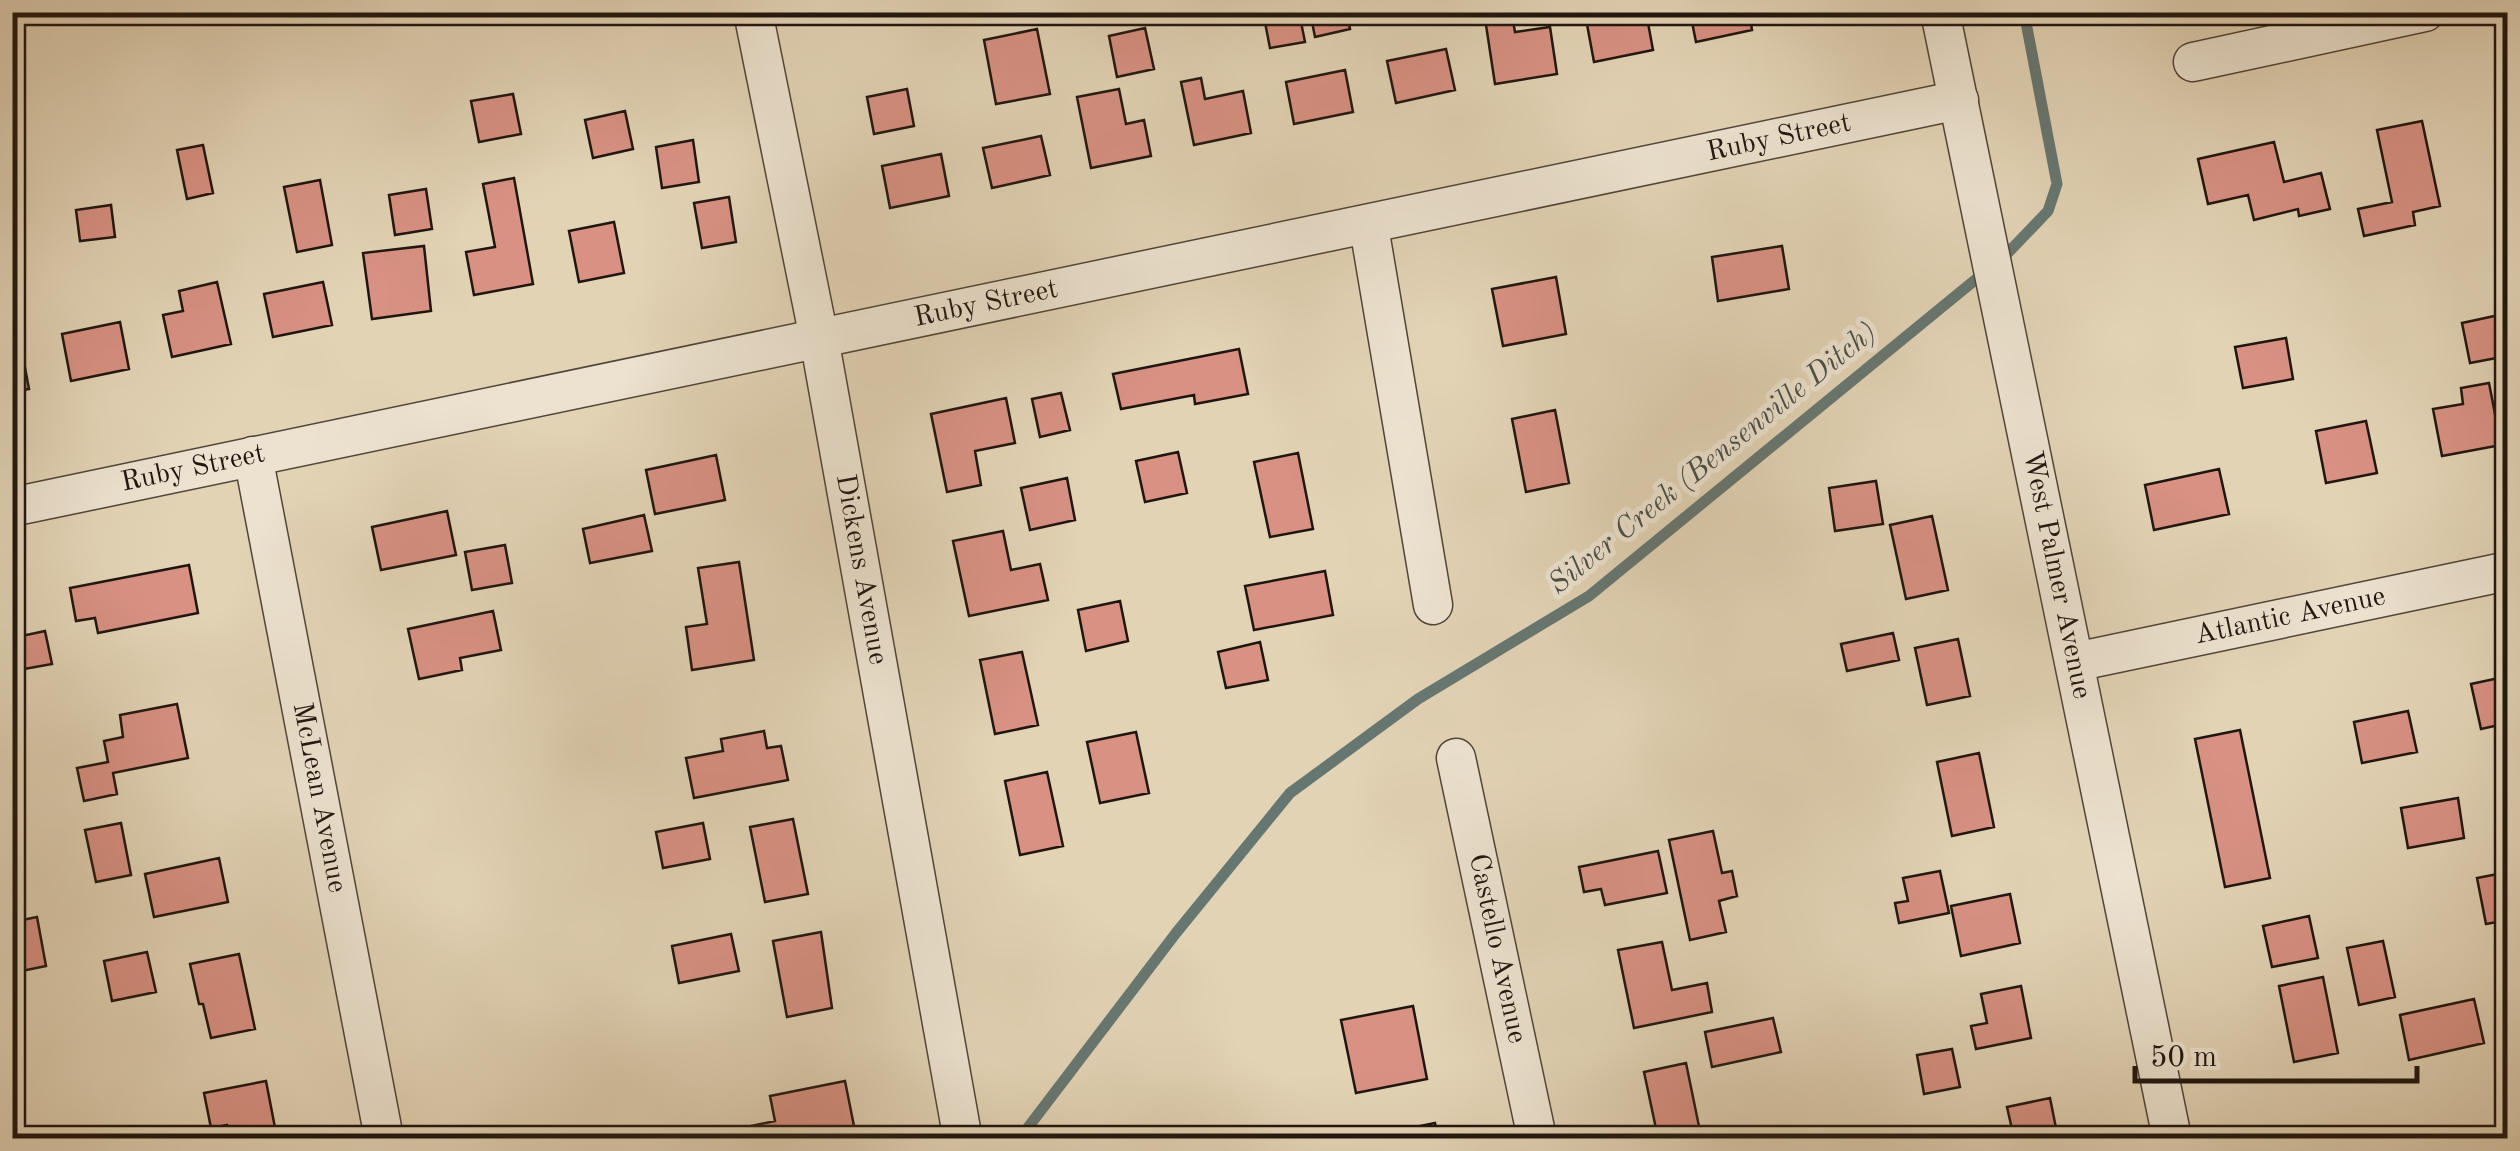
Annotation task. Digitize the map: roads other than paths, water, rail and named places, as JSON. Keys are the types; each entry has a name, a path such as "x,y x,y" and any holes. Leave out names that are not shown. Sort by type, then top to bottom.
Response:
{"street":[{"name":"Dickens Avenue","path":"754,12 820,338 961,1129"},
{"name":"West Palmer Avenue","path":"1940,12 2172,1138"},
{"path":"2193,62 2425,12"},
{"name":"Ruby Street","path":"12,507 1369,227 1959,100"},
{"path":"1369,227 1434,605"},
{"name":"McLean Avenue","path":"253,456 384,1138"},
{"name":"Atlantic Avenue","path":"2076,662 2508,571"},
{"name":"Castello Avenue","path":"1456,758 1536,1138"}],"waterway":[{"name":"Silver Creek (Bensenville Ditch)","path":"2001,260 2048,211 2057,184 2024,12"},
{"name":"Silver Creek (Bensenville Ditch)","path":"1020,1138 1176,933 1290,793 1418,699 1589,596 1986,271"}]}
